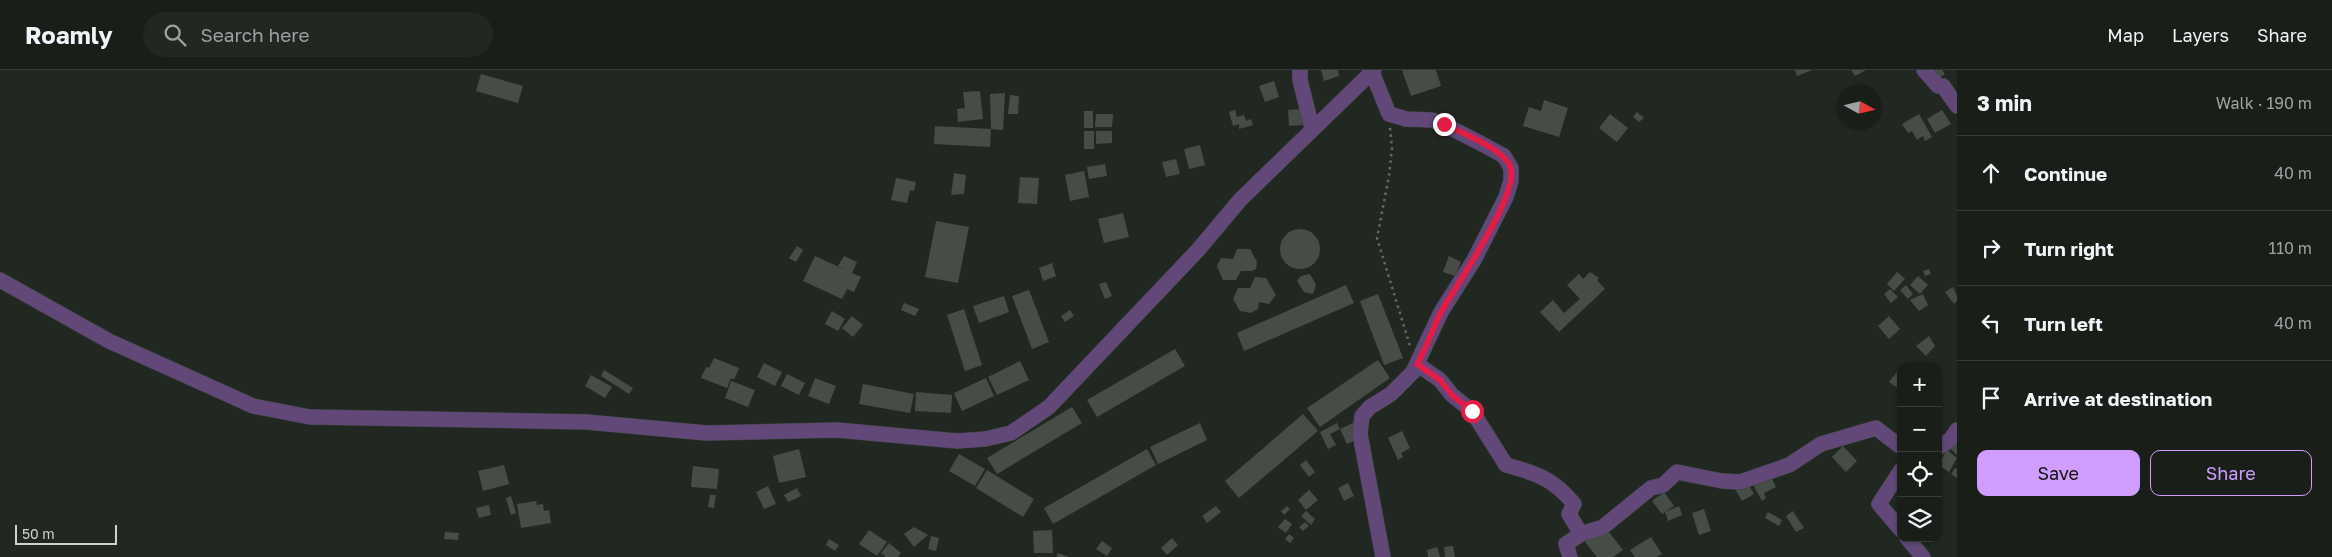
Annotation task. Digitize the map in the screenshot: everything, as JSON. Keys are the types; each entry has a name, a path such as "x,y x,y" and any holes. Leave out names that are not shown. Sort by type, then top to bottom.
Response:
{"street":[{"path":"1300,70 1300,80 1312,128"},
{"path":"1924,70 1938,86 1943,86 1957,106"},
{"path":"0,280 109,341 253,406 310,417 587,422 706,433 837,430 957,441 985,440 1011,433 1049,407 1198,250 1240,200 1312,128 1373,71 1388,114 1406,119 1432,120 1444,124 1504,156 1511,168 1512,181 1506,197 1474,260 1441,312 1413,372 1390,394 1370,407 1362,416 1360,434 1383,557"},
{"path":"1417,364 1440,380 1452,395 1472,411 1506,465 1537,474 1562,489 1574,504 1569,514 1581,534"},
{"path":"1570,557 1566,544 1581,534 1602,527 1651,488 1663,486 1677,472 1722,481 1740,482 1789,465 1821,444 1876,428 1897,444"},
{"path":"1942,445 1950,440 1957,430"},
{"path":"1897,476 1879,504 1897,525"},
{"path":"1910,542 1923,557"}],"path":[{"path":"1388,114 1391,157 1377,238 1402,327 1417,364"}],"building":[{"path":"1321,70 1338,70 1339,76 1324,81"},
{"path":"1402,70 1436,70 1441,86 1411,96"},
{"path":"1795,70 1812,70 1797,76"},
{"path":"1851,70 1866,70 1855,76"},
{"path":"1931,70 1942,70 1945,74 1938,79"},
{"path":"481,74 523,86 518,103 476,91"},
{"path":"1274,81 1279,97 1265,102 1259,86"},
{"path":"980,91 983,119 958,122 957,109 965,108 963,92"},
{"path":"1005,93 1003,130 991,129 990,94"},
{"path":"1010,95 1019,96 1018,114 1008,114"},
{"path":"1544,100 1568,108 1559,137 1523,126 1529,107 1541,111"},
{"path":"1302,109 1303,125 1289,126 1288,110"},
{"path":"1235,110 1237,117 1244,115 1246,121 1251,119 1253,125 1239,129 1239,124 1233,126 1229,112"},
{"path":"1942,110 1951,124 1935,133 1927,119"},
{"path":"1084,111 1093,111 1093,128 1084,128"},
{"path":"1637,112 1644,118 1639,122 1633,117"},
{"path":"1096,114 1113,114 1112,127 1095,127"},
{"path":"1610,114 1628,128 1617,142 1599,128"},
{"path":"1919,114 1932,137 1925,141 1923,136 1917,140 1912,131 1908,133 1902,124"},
{"path":"935,126 991,129 990,147 934,144"},
{"path":"1084,131 1094,131 1094,149 1084,149"},
{"path":"1096,131 1112,131 1112,143 1096,144"},
{"path":"1200,145 1205,165 1189,169 1184,149"},
{"path":"1176,159 1180,174 1166,177 1162,162"},
{"path":"1105,164 1107,176 1089,179 1087,167"},
{"path":"1084,171 1089,197 1070,201 1065,175"},
{"path":"954,173 966,175 964,194 951,195"},
{"path":"1020,177 1039,178 1037,204 1018,203"},
{"path":"896,178 916,182 914,191 910,190 907,203 891,200"},
{"path":"1123,213 1129,237 1104,243 1098,219"},
{"path":"936,221 969,227 958,283 925,277"},
{"path":"1300,229 1314,235 1320,249 1314,263 1300,269 1286,263 1280,249 1286,235"},
{"path":"797,246 803,250 796,262 789,258"},
{"path":"1237,249 1250,249 1257,262 1256,269 1241,271 1236,280 1223,280 1217,266 1221,258 1233,259"},
{"path":"815,256 848,271 838,266 844,256 857,262 852,273 861,277 854,292 847,289 842,299 803,281"},
{"path":"1449,256 1461,262 1455,276 1443,272"},
{"path":"1052,263 1056,276 1043,281 1039,268"},
{"path":"1929,269 1931,274 1925,276 1923,271"},
{"path":"1590,272 1599,278 1597,280 1605,289 1559,332 1540,312 1553,300 1564,313 1580,299 1567,285 1579,274 1583,279"},
{"path":"1897,272 1905,279 1894,291 1887,284"},
{"path":"1310,274 1316,285 1313,294 1304,292 1297,281 1301,276"},
{"path":"1918,276 1928,285 1920,294 1910,285"},
{"path":"1255,277 1266,278 1276,295 1269,304 1259,302 1258,309 1251,313 1240,311 1233,299 1238,288 1250,288"},
{"path":"1106,282 1112,296 1105,299 1099,284"},
{"path":"1346,285 1354,303 1244,351 1237,333"},
{"path":"1906,285 1913,294 1908,299 1900,290"},
{"path":"1953,287 1957,296 1957,301 1954,304 1945,292"},
{"path":"1890,289 1898,297 1891,303 1884,294"},
{"path":"1029,290 1049,342 1032,349 1012,296"},
{"path":"1378,294 1403,358 1384,365 1360,301"},
{"path":"1923,294 1928,305 1919,311 1910,300"},
{"path":"1004,296 1009,312 979,323 973,306"},
{"path":"904,303 919,309 915,316 901,310"},
{"path":"964,309 982,365 965,371 947,315"},
{"path":"1070,310 1074,316 1065,322 1061,316"},
{"path":"832,311 845,319 838,331 825,324"},
{"path":"852,316 863,325 853,337 842,328"},
{"path":"1889,316 1900,329 1889,339 1878,326"},
{"path":"1929,336 1935,346 1926,356 1916,346"},
{"path":"1175,349 1185,366 1097,417 1087,400"},
{"path":"714,358 739,368 734,380 731,378 727,388 701,378 706,367 709,368"},
{"path":"1378,360 1390,378 1320,427 1307,408"},
{"path":"1020,361 1029,380 997,395 988,377"},
{"path":"764,363 782,372 775,386 757,377"},
{"path":"604,370 633,388 629,394 601,376"},
{"path":"1897,372 1897,388 1889,382"},
{"path":"787,374 805,383 799,395 781,386"},
{"path":"591,375 612,387 605,398 585,386"},
{"path":"815,378 836,386 829,404 808,396"},
{"path":"986,378 994,396 962,411 954,393"},
{"path":"731,381 755,390 748,407 725,398"},
{"path":"863,384 914,394 910,413 859,404"},
{"path":"916,392 952,395 951,413 915,411"},
{"path":"1072,407 1082,423 997,474 987,458"},
{"path":"1303,414 1318,431 1239,498 1225,481"},
{"path":"1200,423 1207,440 1158,464 1150,447"},
{"path":"1337,423 1340,429 1330,434 1336,445 1328,449 1320,432"},
{"path":"1353,423 1360,438 1347,444 1340,429"},
{"path":"1402,431 1410,448 1401,453 1403,457 1398,460 1388,438"},
{"path":"1957,440 1957,455 1950,448"},
{"path":"1843,446 1857,461 1846,472 1832,457"},
{"path":"799,449 806,477 779,483 773,456"},
{"path":"1147,449 1156,465 1053,524 1044,508"},
{"path":"1947,450 1957,458 1949,472 1942,468 1942,458"},
{"path":"959,454 985,469 975,486 949,471"},
{"path":"1306,460 1315,472 1309,477 1300,465"},
{"path":"504,465 509,484 483,491 478,471"},
{"path":"693,466 719,469 717,489 691,487"},
{"path":"1955,468 1957,469 1957,478 1951,474"},
{"path":"987,470 1034,499 1023,517 976,488"},
{"path":"1769,473 1776,487 1764,493 1766,498 1762,501 1752,483"},
{"path":"1747,482 1754,494 1742,501 1735,489"},
{"path":"1348,483 1354,496 1344,501 1338,488"},
{"path":"768,486 776,504 764,509 756,492"},
{"path":"797,488 801,496 788,502 784,495"},
{"path":"1309,490 1318,500 1306,510 1298,500"},
{"path":"1664,492 1674,506 1662,514 1652,501"},
{"path":"710,495 716,495 714,508 708,507"},
{"path":"511,496 516,513 511,515 506,498"},
{"path":"536,501 537,505 543,504 544,511 549,510 551,523 521,528 517,504"},
{"path":"489,505 491,515 479,518 476,508"},
{"path":"1216,506 1221,512 1207,523 1202,516"},
{"path":"1287,506 1290,509 1284,515 1281,511"},
{"path":"1679,506 1682,515 1668,521 1665,512"},
{"path":"1704,509 1711,531 1699,535 1692,513"},
{"path":"1306,511 1315,519 1311,525 1301,516"},
{"path":"1793,511 1804,528 1796,532 1786,516"},
{"path":"1768,512 1782,520 1779,526 1765,518"},
{"path":"1285,519 1292,524 1286,533 1278,527"},
{"path":"1305,522 1309,526 1303,531 1299,527"},
{"path":"914,527 928,535 914,547 904,534"},
{"path":"1605,527 1623,550 1613,557 1597,557 1585,542"},
{"path":"869,530 887,542 877,556 859,544"},
{"path":"1052,530 1053,553 1034,553 1033,531"},
{"path":"445,532 459,533 458,540 444,539"},
{"path":"1289,534 1294,538 1290,543 1285,539"},
{"path":"931,536 939,538 936,551 928,549"},
{"path":"1651,537 1662,554 1657,557 1635,557 1630,550"},
{"path":"1172,538 1178,545 1167,555 1161,548"},
{"path":"829,539 839,545 835,551 826,545"},
{"path":"1102,541 1112,548 1107,556 1096,549"},
{"path":"889,543 901,553 898,557 886,557 881,553"},
{"path":"1453,546 1455,557 1445,557 1444,547"},
{"path":"1437,547 1440,557 1428,557 1427,550"},
{"path":"1058,553 1069,557 1056,557"}],"route":[{"path":"1444,124 1504,156 1511,168 1512,181 1506,197 1474,260 1441,312 1417,364 1440,380 1452,395 1472,411"}]}
